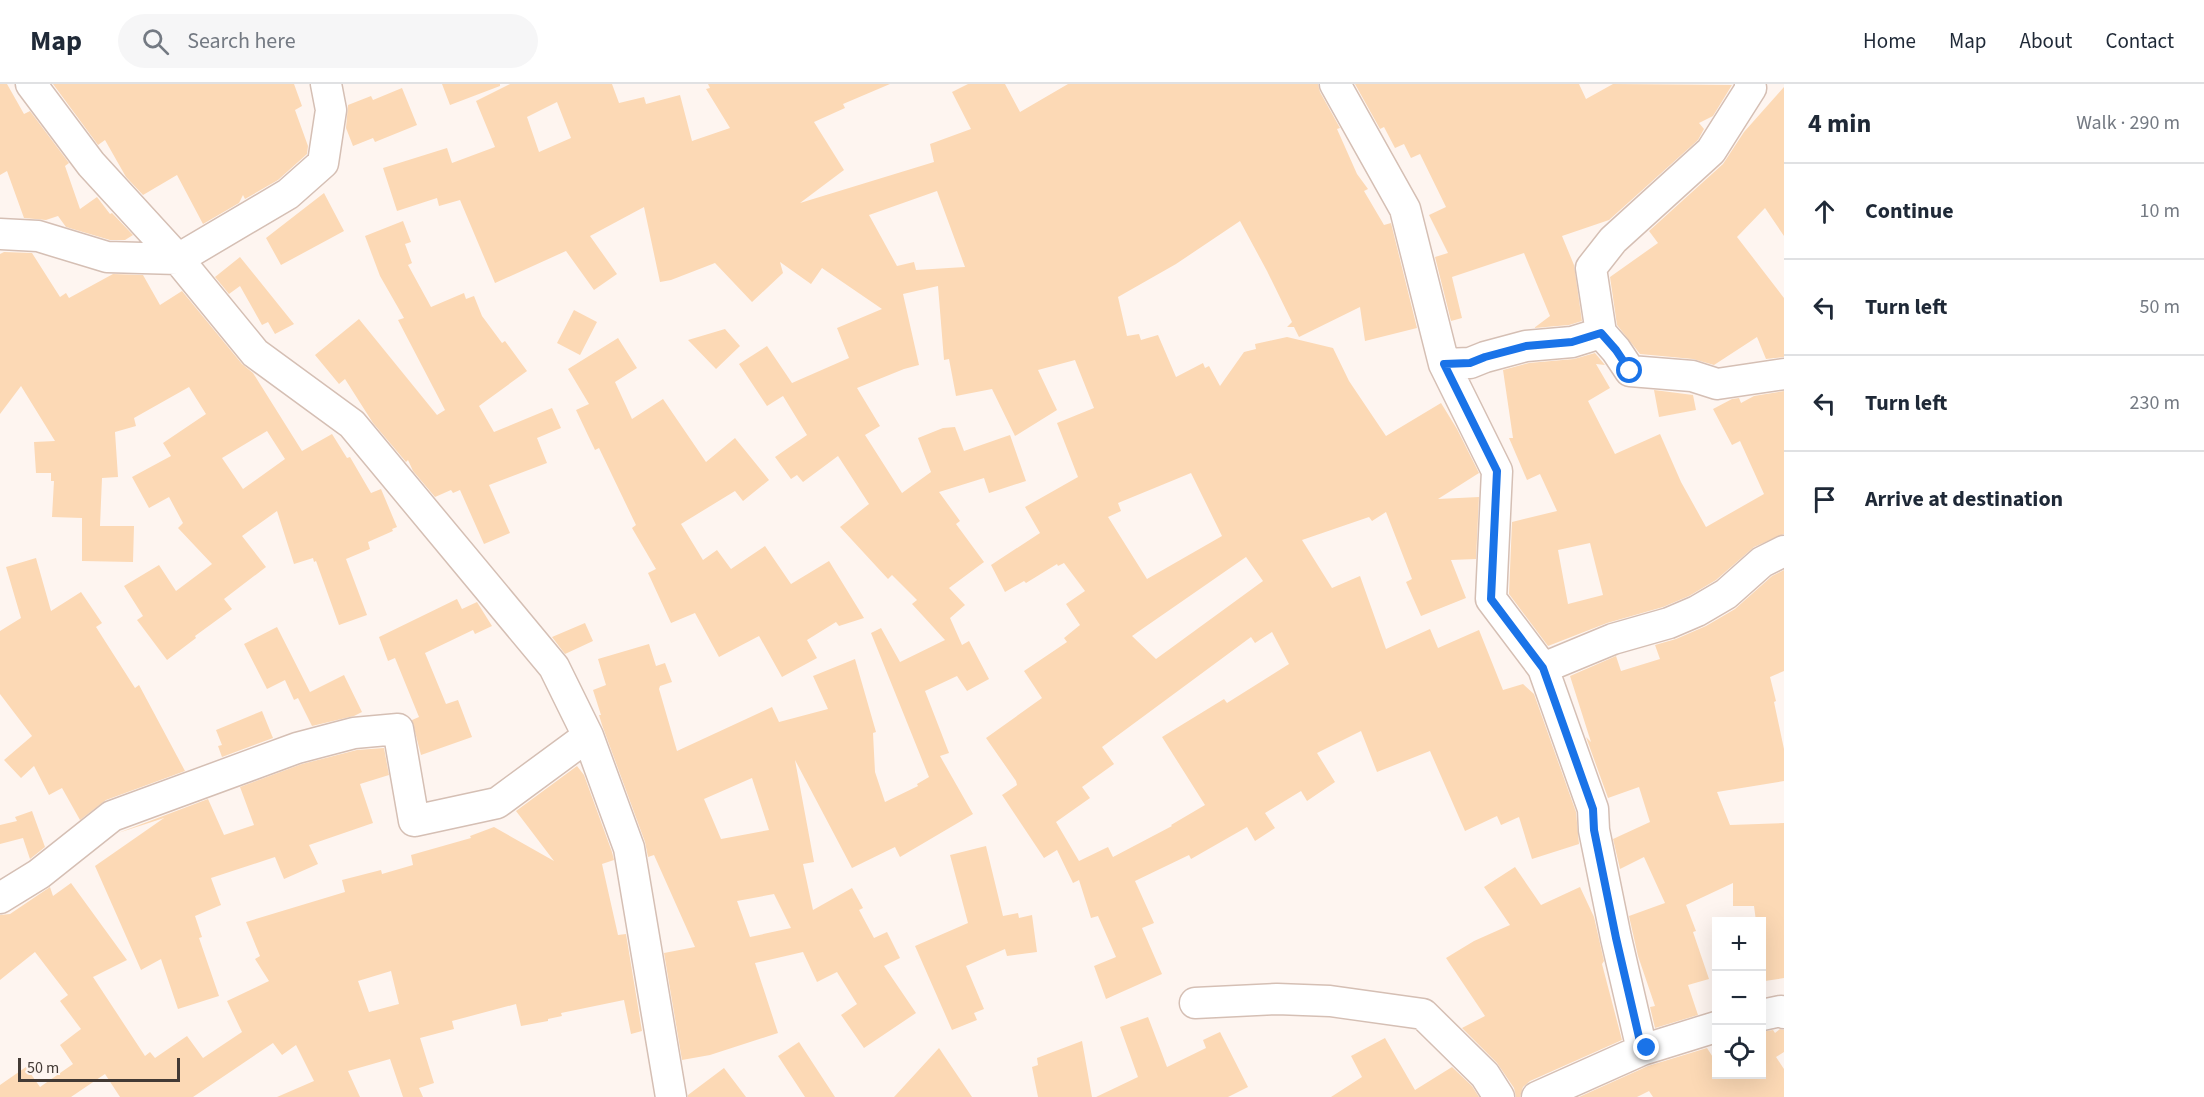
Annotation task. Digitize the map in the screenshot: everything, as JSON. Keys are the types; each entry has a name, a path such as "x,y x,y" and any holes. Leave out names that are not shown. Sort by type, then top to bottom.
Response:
{"street":[{"path":"31,84 91,164 178,259 255,353 352,424 554,668 588,736 629,848 671,1097"},
{"path":"0,234 38,236 107,257 178,259 288,194 323,163 331,110 326,84"},
{"path":"1335,84 1405,209 1444,364 1497,471 1491,599 1543,668 1593,809 1594,830 1642,1050"},
{"path":"1750,84 1751,88 1711,151 1612,240 1591,268 1601,333 1630,371 1692,376 1717,384 1784,374"},
{"path":"1444,364 1470,363 1526,346 1572,342 1601,333"},
{"path":"1543,668 1613,639 1669,623 1697,612 1726,594 1762,562 1784,551"},
{"path":"0,898 39,874 112,816 309,745 354,733 398,729 414,821 497,804 588,736"},
{"path":"1195,1003 1277,999 1330,1001 1423,1014 1485,1075 1498,1097"},
{"path":"1766,1014 1781,1011 1784,1013"},
{"path":"1537,1097 1642,1050 1712,1028"}],"building":[{"path":"0,84 7,84 24,114 30,111 69,163 65,166 80,209 97,197 110,214 112,213 133,235 125,240 110,240 66,227 58,216 46,220 24,218 7,171 0,175"},
{"path":"53,84 294,84 302,106 295,110 308,146 307,154 278,180 245,199 243,195 239,203 203,224 177,175 143,195 126,177 105,140 98,145"},
{"path":"442,84 500,84 500,86 450,105"},
{"path":"510,84 612,84 619,103 644,97 646,104 680,95 692,141 730,128 706,89 710,88 708,84 890,84 843,104 845,108 814,122 844,170 800,203 934,162 930,144 971,129 952,92 968,84 1005,84 1020,112 1068,84 1318,84 1340,128 1337,129 1357,174 1368,189 1364,191 1384,225 1391,223 1417,328 1365,341 1360,307 1299,337 1294,327 1287,327 1292,322 1240,221 1176,264 1118,297 1127,336 1139,334 1141,340 1158,335 1176,377 1203,363 1205,368 1209,366 1220,386 1244,352 1256,349 1255,344 1287,337 1333,348 1349,381 1386,436 1441,403 1479,473 1438,499 1479,497 1476,559 1451,560 1466,598 1421,616 1406,582 1412,579 1386,512 1372,521 1369,517 1302,540 1332,588 1360,576 1386,649 1430,629 1438,648 1479,630 1503,690 1523,684 1534,694 1576,812 1579,844 1532,859 1519,817 1501,825 1497,816 1465,831 1430,751 1377,772 1361,731 1317,753 1335,782 1307,801 1301,791 1265,813 1275,828 1255,841 1247,827 1191,859 1189,855 1135,881 1154,923 1142,928 1162,974 1106,999 1094,966 1116,957 1098,916 1091,918 1079,880 1073,883 1057,850 1044,858 1002,795 1017,785 1016,781 986,738 1042,698 1024,671 1067,642 1064,638 1080,625 1066,604 1085,591 1064,563 1058,566 1057,564 1026,583 1024,581 1005,592 991,565 1040,533 1025,507 1078,477 1057,423 1094,408 1075,360 1038,370 1057,410 1015,436 992,389 956,396 949,359 944,360 938,286 903,294 919,365 857,388 880,426 865,435 902,493 931,472 918,438 943,428 955,427 964,451 1010,435 1026,481 989,493 984,478 939,492 960,521 956,524 984,562 949,588 965,605 950,618 962,645 969,641 989,679 967,691 957,676 925,691 949,753 940,756 973,814 900,857 895,847 852,868 795,760 814,862 803,864 813,910 852,888 863,908 859,910 874,938 887,932 900,958 884,966 916,1013 864,1048 841,1015 857,1004 837,972 817,982 803,952 755,963 778,1033 710,1055 682,1060 664,953 695,947 654,855 648,857 645,842 602,725 593,690 606,685 598,659 649,644 656,666 665,663 672,682 660,686 659,689 677,751 772,707 779,722 828,709 813,676 855,659 876,732 873,733 875,772 885,802 918,786 917,784 929,777 871,633 881,628 900,662 945,640 912,604 917,600 892,575 888,579 840,527 869,504 838,456 803,482 797,475 791,479 775,457 807,435 783,396 767,406 739,364 767,346 792,383 849,358 837,328 882,309 822,268 811,284 780,262 783,273 752,302 715,263 660,282 644,207 590,236 617,274 594,290 566,251 495,283 460,200 439,206 437,198 397,211 383,168 447,148 452,163 495,147 476,101","holes":["557,102 571,138 539,152 527,117","937,191 965,267 916,270 914,262 897,266 869,215","1191,473 1222,536 1147,579 1108,517 1121,511 1118,503","1246,557 1263,581 1156,659 1132,636","1272,632 1289,664 1227,703 1224,699 1162,737 1205,805 1172,826 1113,857 1108,847 1079,861 1056,822 1090,798 1082,787 1114,764 1102,747 1251,637 1255,643","752,778 769,830 721,839 704,799","774,894 791,928 750,937 737,901"]},
{"path":"1355,84 1579,84 1586,99 1613,84 1732,85 1713,116 1699,123 1704,129 1698,140 1609,220 1562,236 1574,265 1582,321 1569,325 1534,328 1550,316 1524,253 1452,277 1462,318 1451,321 1435,257 1448,253 1429,215 1446,207 1420,154 1411,158 1404,144 1395,148 1384,127 1380,129"},
{"path":"1784,87 1784,236 1765,208 1737,237 1784,298 1784,357 1766,359 1757,337 1714,365 1693,359 1640,354 1617,325 1610,277 1658,243 1649,231 1723,164 1744,132"},
{"path":"402,88 417,125 375,142 373,138 353,146 346,128 348,105 371,96 373,100"},
{"path":"324,193 344,231 281,265 266,238"},
{"path":"403,221 411,242 405,244 412,263 408,265 431,307 464,293 466,299 474,296 482,316 502,343 505,341 527,371 479,406 494,432 552,408 561,428 537,438 547,463 489,485 510,533 484,544 460,490 453,493 451,490 435,497 413,471 408,460 406,462 373,423 345,379 339,384 315,355 359,319 437,415 445,410 398,320 404,318 380,276 365,236"},
{"path":"4,252 32,253 60,297 66,293 69,298 113,274 143,275 160,305 182,291 242,364 253,373 302,451 332,434 347,458 350,457 371,493 381,489 397,527 368,542 370,549 346,559 367,615 339,625 316,561 314,562 313,558 294,564 277,511 242,536 266,567 224,599 232,609 167,660 137,620 143,616 124,586 159,565 176,591 212,564 178,528 183,523 169,497 149,508 132,477 171,456 163,443 206,414 189,387 134,418 136,426 115,432 118,477 102,478 100,526 134,526 133,562 82,561 82,518 52,517 54,481 51,481 51,473 36,473 34,442 55,441 21,386 0,414 0,254","holes":["267,431 285,459 243,489 222,458"]},
{"path":"240,257 294,324 275,334 268,322 262,325 240,286 229,294 215,277"},
{"path":"574,310 597,322 580,355 557,343"},
{"path":"725,329 740,346 716,369 688,340"},
{"path":"618,338 637,368 615,382 632,419 663,399 706,462 735,438 769,480 743,501 735,491 681,524 703,560 717,550 731,569 765,546 791,584 829,561 864,618 839,626 836,622 807,640 817,658 782,677 759,636 719,657 695,613 671,623 648,573 656,569 632,528 636,525 599,448 595,450 576,410 589,404 568,369"},
{"path":"1595,353 1605,365 1596,364 1610,388 1588,401 1615,454 1660,434 1681,482 1706,527 1764,494 1740,441 1732,445 1713,409 1732,399 1739,398 1741,403 1754,396 1784,391 1784,534 1754,547 1716,580 1689,596 1663,607 1607,623 1548,646 1509,594 1512,522 1557,511 1540,474 1527,480 1509,438 1513,438 1503,370 1529,363 1574,359","holes":["1590,543 1603,595 1568,604 1558,550"]},
{"path":"1654,390 1693,395 1696,410 1659,417"},
{"path":"36,558 51,611 81,592 102,623 96,627 135,688 139,685 185,771 106,800 80,820 62,788 49,795 34,766 21,778 4,760 32,736 0,694 0,631 21,618 6,567"},
{"path":"1784,570 1784,671 1770,677 1784,749 1784,781 1717,792 1730,825 1784,823 1784,978 1766,981 1766,917 1755,917 1754,906 1733,906 1733,883 1686,905 1696,931 1693,932 1709,979 1688,985 1698,1015 1655,1028 1650,1007 1655,1006 1638,956 1629,916 1665,903 1644,857 1620,869 1613,839 1650,822 1639,787 1608,798 1586,737 1591,742 1570,676 1616,656 1621,671 1660,659 1655,645 1706,626 1735,609 1772,576"},
{"path":"457,599 462,609 477,602 492,626 475,634 473,630 425,653 446,704 458,700 472,737 421,755 412,720 419,717 395,658 388,661 379,637"},
{"path":"585,623 593,641 565,654 552,637"},
{"path":"277,627 310,692 294,700 285,680 267,689 244,644"},
{"path":"344,675 362,712 312,726 298,698"},
{"path":"262,711 273,738 222,757 218,746 222,745 216,730"},
{"path":"384,748 389,775 360,784 373,823 309,845 318,864 284,879 275,857 211,878 221,905 195,916 202,937 199,938 219,996 178,1009 161,959 141,970 95,866 164,818 118,833 208,799 224,835 254,825 240,787 302,764 357,750"},
{"path":"577,766 584,775 614,860 602,864 618,935 626,934 642,1031 631,1034 624,1000 561,1013 562,1016 548,1019 548,1021 521,1026 516,1004 452,1021 454,1029 420,1038 434,1083 419,1088 423,1097 403,1097 390,1059 348,1071 360,1097 277,1097 314,1081 296,1045 282,1055 273,1043 193,1097 120,1097 105,1074 71,1097 0,1097 0,1085 26,1067 40,1087 73,1064 60,1045 81,1029 60,1001 68,995 35,952 0,980 0,915 10,914 50,887 53,896 71,883 127,960 93,977 145,1056 150,1052 155,1058 187,1036 203,1058 242,1032 227,1001 269,981 255,959 260,956 246,922 345,892 342,880 381,870 382,874 413,865 411,855 471,838 470,836 494,827 554,861 516,811","holes":["391,971 399,1004 369,1012 358,981"]},
{"path":"32,811 45,847 30,859 23,838 0,844 0,825 17,821 15,817"},
{"path":"986,846 1003,916 1018,913 1019,918 1032,915 1037,952 1007,956 1005,949 966,966 984,1009 974,1013 977,1020 952,1030 915,946 968,923 950,855"},
{"path":"1515,867 1541,905 1580,887 1594,917 1604,961 1602,964 1622,1040 1530,1081 1523,1087 1520,1097 1516,1097 1514,1088 1497,1063 1462,1028 1485,1016 1446,958 1474,941 1510,925 1484,887"},
{"path":"1148,1017 1167,1067 1206,1048 1203,1040 1220,1032 1248,1087 1228,1097 1096,1097 1138,1077 1120,1027"},
{"path":"1780,1029 1784,1030 1784,1052 1776,1057 1784,1069 1784,1097 1653,1097 1649,1091 1637,1097 1579,1097 1648,1066 1707,1048 1712,1056 1712,1079 1766,1079 1766,1031 1773,1030 1775,1033"},
{"path":"1385,1038 1415,1090 1452,1067 1472,1086 1479,1097 1331,1097 1362,1077 1351,1056"},
{"path":"1082,1041 1092,1097 1038,1097 1032,1067 1038,1065 1037,1058"},
{"path":"799,1042 835,1097 805,1097 778,1056"},
{"path":"939,1048 972,1097 894,1097"},
{"path":"724,1068 746,1097 688,1097 688,1095"}],"route":[{"path":"1630,371 1601,333 1572,342 1526,346 1470,363 1444,364 1497,471 1491,599 1543,668 1593,809 1594,830 1616,938 1642,1050 1647,1048"}]}
